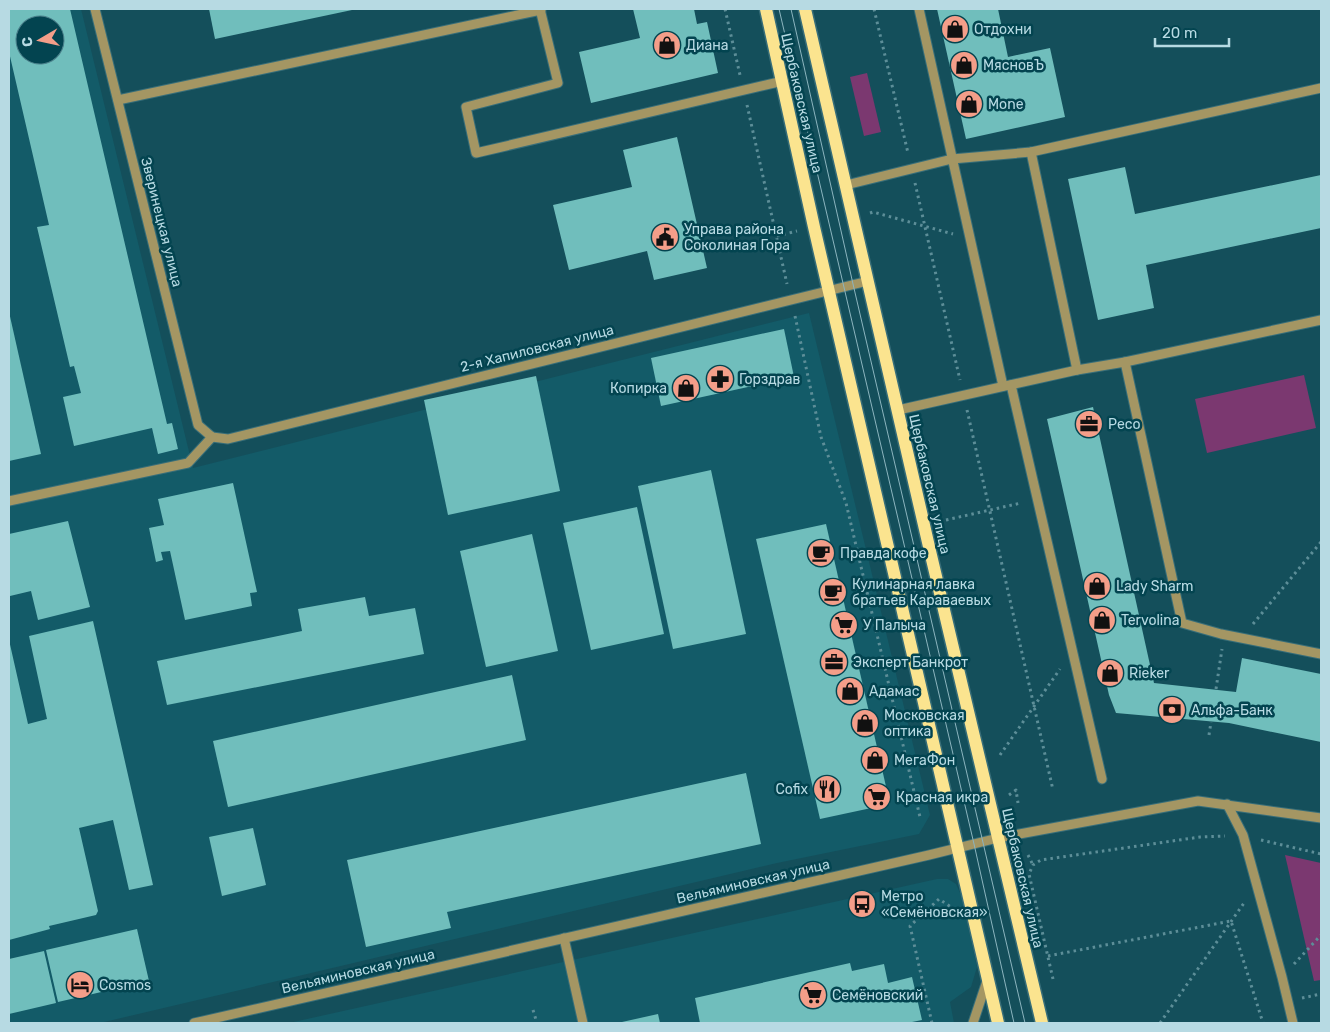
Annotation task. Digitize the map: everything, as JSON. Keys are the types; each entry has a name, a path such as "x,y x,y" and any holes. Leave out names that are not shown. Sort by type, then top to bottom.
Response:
{"main road":[{"name":"Щербаковская улица","path":"766,9 828,289 998,1023"},
{"name":"Щербаковская улица","path":"805,9 1042,1023"}],"street":[{"name":"Зверинецкая улица","path":"96,9 198,425 212,437"},
{"path":"118,100 541,9 558,83 466,107 476,153 783,81"},
{"path":"919,9 970,239 1037,499 1102,779"},
{"path":"846,185 952,159 1030,152 1321,88"},
{"path":"1030,152 1077,370"},
{"name":"2-я Хапиловская улица","path":"212,437 228,440 828,289 868,281"},
{"path":"898,410 1077,370 1125,362 1321,320"},
{"path":"1125,362 1182,623 1241,638 1321,654"},
{"path":"9,501 188,463 212,437"},
{"name":"Вельяминовская улица","path":"194,1023 998,838 1198,800 1321,818"},
{"path":"1227,804 1242,835 1293,1023"},
{"path":"564,938 583,1023"},
{"path":"973,1023 988,981"}],"path":[{"path":"725,9 788,287"},
{"path":"867,214 873,212 970,239"},
{"path":"776,236 802,229"},
{"path":"794,312 821,437 846,503 920,817"},
{"path":"946,520 1037,499"},
{"path":"1241,638 1321,542"},
{"path":"1216,690 1222,651"},
{"path":"1000,755 1072,652"},
{"path":"1209,735 1211,722"},
{"path":"1009,794 1016,790 1018,803"},
{"path":"1054,985 1029,874 1033,865 1041,860 1200,837 1242,835 1321,854"},
{"path":"1028,855 1033,865"},
{"path":"1160,1023 1256,885"},
{"path":"932,1023 910,926 939,899 951,906"},
{"path":"1048,956 1231,921"},
{"path":"1231,921 1263,1023"},
{"path":"1282,977 1321,936"},
{"path":"534,1010 537,1023"}],"shaded area":[{"path":"9,9 81,9 193,468 809,313 930,815 919,834 777,863 100,1023 9,1023"},
{"path":"867,73 881,132 864,136 850,77"},
{"path":"1304,375 1316,428 1207,453 1195,399"},
{"path":"1285,855 1321,863 1321,980 1314,981"},
{"path":"937,879 948,879 956,884 961,895 977,967 971,987 950,1002 954,1023 289,1023"}],"building":[{"path":"9,9 70,9 167,424 172,423 178,449 158,454 152,428 74,446 63,397 81,393 74,366 70,367 37,227 49,225 9,52"},
{"path":"209,9 352,9 352,10 215,39"},
{"path":"633,9 694,9 697,24 707,22 718,73 591,103 579,52 640,38"},
{"path":"937,9 998,9 1008,57 1050,48 1065,117 966,139"},
{"path":"677,137 707,268 654,280 647,251 569,270 553,205 632,187 623,150"},
{"path":"1125,167 1135,214 1321,175 1321,228 1146,265 1154,308 1098,320 1068,179"},
{"path":"9,312 41,454 9,461"},
{"path":"784,329 794,377 661,406 651,358"},
{"path":"536,376 560,491 448,515 424,400"},
{"path":"1093,407 1154,683 1236,692 1242,658 1321,674 1321,742 1229,723 1116,713 1109,695 1047,419"},
{"path":"711,470 746,634 673,649 638,486"},
{"path":"233,483 257,592 250,593 252,606 185,620 170,551 161,552 163,560 156,562 149,528 164,525 158,499"},
{"path":"637,507 664,634 591,650 563,523"},
{"path":"68,521 90,607 38,620 31,591 10,596 9,534"},
{"path":"826,524 890,804 820,819 756,539"},
{"path":"532,534 558,651 486,667 460,551"},
{"path":"365,597 369,616 415,608 424,654 167,705 157,661 302,631 298,609"},
{"path":"93,621 153,885 129,890 113,820 79,828 98,911 96,915 49,926 50,929 9,940 9,640 28,724 47,719 29,636"},
{"path":"512,675 526,740 228,807 213,741"},
{"path":"746,773 761,844 447,912 451,928 366,947 347,860"},
{"path":"253,828 266,885 222,896 209,837"},
{"path":"137,929 149,981 58,1002 46,950"},
{"path":"44,951 56,1003 9,1014 9,959"},
{"name":"Семёновский","path":"850,963 852,971 884,964 888,983 912,977 922,1020 907,1023 700,1023 695,998"},
{"path":"658,1014 660,1023 622,1023 622,1022"}],"tram line":[{"path":"779,9 1014,1023"},
{"path":"791,9 1025,1023"}],"place":[{"name":"Отдохни","path":"955,29"},
{"name":"Диана","path":"667,45"},
{"name":"МясновЪ","path":"964,65"},
{"name":"Mone","path":"969,104"},
{"name":"Управа района Соколиная Гора","path":"665,237"},
{"name":"Горздрав","path":"720,379"},
{"name":"Копирка","path":"686,388"},
{"name":"Ресо","path":"1089,424"},
{"name":"Правда кофе","path":"821,553"},
{"name":"Lady Sharm","path":"1097,586"},
{"name":"Кулинарная лавка братьев Караваевых","path":"833,592"},
{"name":"Tervolina","path":"1102,620"},
{"name":"У Палыча","path":"844,625"},
{"name":"Эксперт Банкрот","path":"834,662"},
{"name":"Rieker","path":"1110,673"},
{"name":"Адамас","path":"850,691"},
{"name":"Альфа-Банк","path":"1172,710"},
{"name":"Московская оптика","path":"865,723"},
{"name":"МегаФон","path":"875,760"},
{"name":"Cofix","path":"827,789"},
{"name":"Красная икра","path":"877,797"},
{"name":"Метро «Семёновская»","path":"862,904"},
{"name":"Cosmos","path":"80,985"},
{"name":"Семёновский","path":"813,995"}]}
